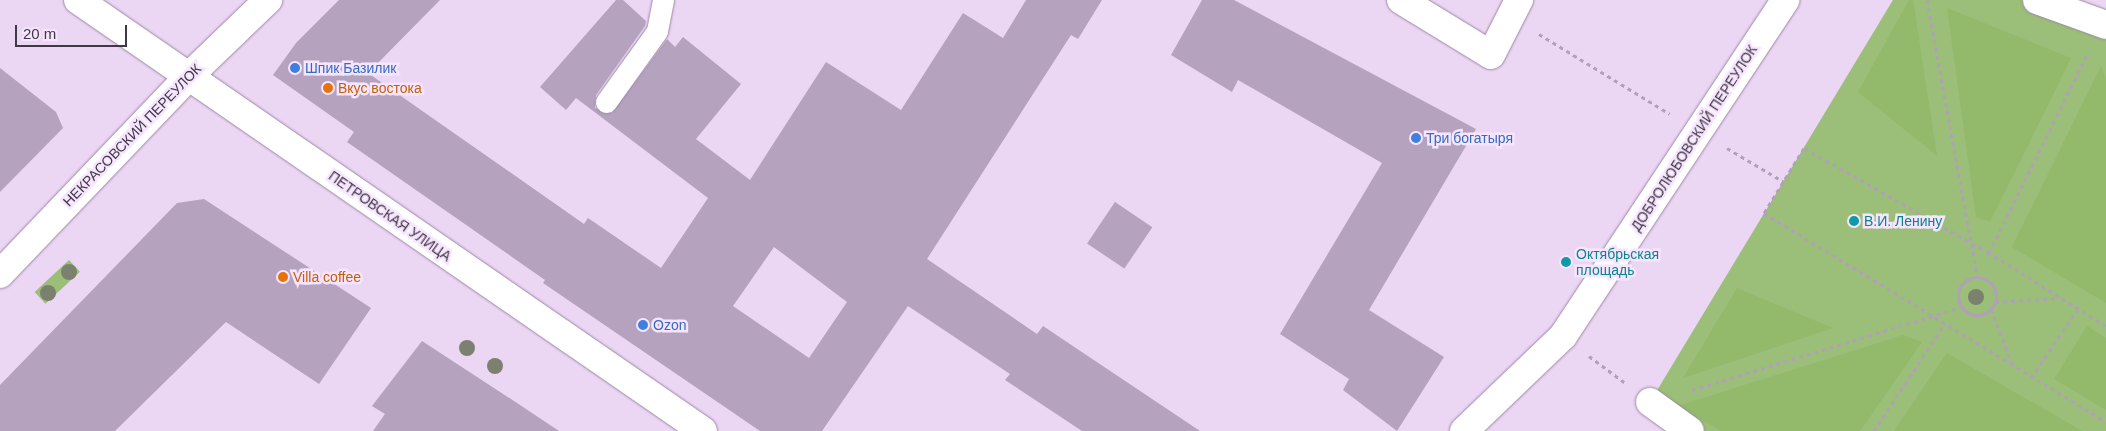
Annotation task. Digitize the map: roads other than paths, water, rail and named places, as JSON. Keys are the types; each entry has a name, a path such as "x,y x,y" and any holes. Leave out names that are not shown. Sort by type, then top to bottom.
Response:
{"street":[{"name":"ПЕТРОВСКАЯ УЛИЦА","path":"78,0 703,431"},
{"name":"НЕКРАСОВСКИЙ ПЕРЕУЛОК","path":"0,274 188,76 268,0"},
{"path":"1401,0 1491,55 1515,8"},
{"name":"ДОБРОЛЮБОВСКИЙ ПЕРЕУЛОК","path":"1464,431 1504,396 1563,336 1785,0"},
{"path":"2037,0 2104,24"},
{"path":"1650,402 1690,431"}],"lane":[{"path":"606,102 657,31 664,0"}],"place":[{"name":"Шпик Базилик","path":"295,68"},
{"name":"Вкус востока","path":"328,88"},
{"name":"Три богатыря","path":"1416,138"},
{"name":"В.И. Ленину","path":"1854,221"},
{"name":"Октябрьская площадь","path":"1566,262"},
{"name":"Villa coffee","path":"283,277"},
{"name":"Ozon","path":"643,325"}]}
